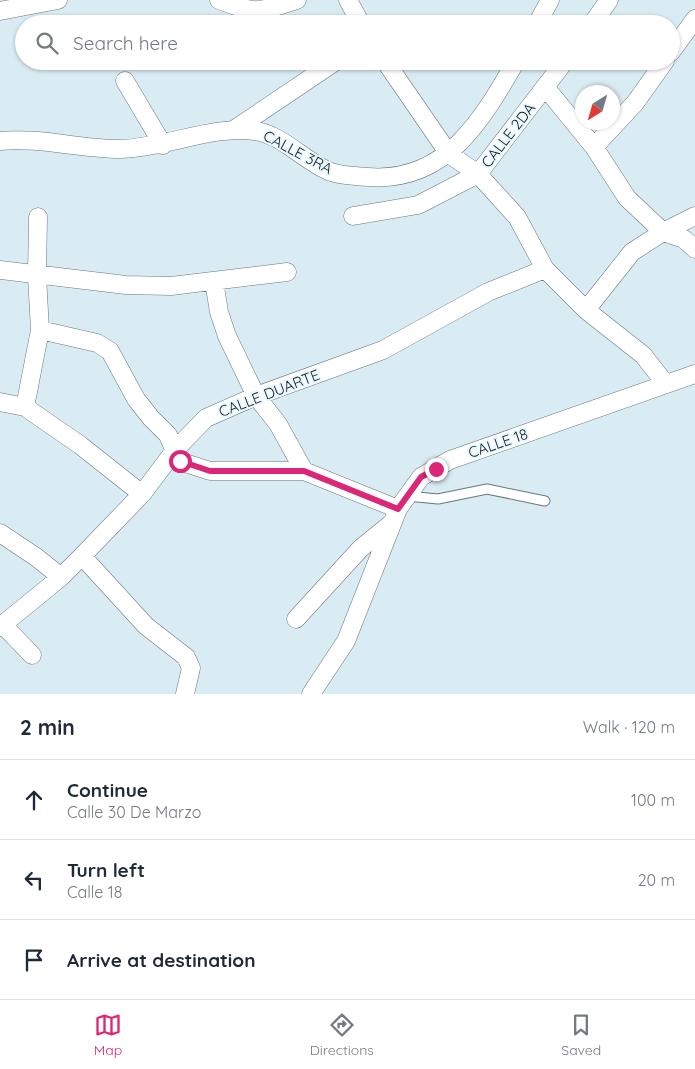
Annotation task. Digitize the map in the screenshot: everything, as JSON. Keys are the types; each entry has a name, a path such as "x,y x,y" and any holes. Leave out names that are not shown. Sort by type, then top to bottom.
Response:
{"street":[{"path":"0,11 58,0"},
{"path":"219,0 248,11 259,12 297,0"},
{"path":"348,0 357,15"},
{"path":"542,15 550,0"},
{"path":"598,15 609,0"},
{"path":"680,40 695,19"},
{"path":"235,129 323,70"},
{"path":"391,70 449,154 478,174 516,218 545,269 586,310 643,355 665,383"},
{"name":"CALLE 3RA","path":"0,141 23,139 121,149 163,145 235,129 258,131 291,148 330,172 384,178 419,170 449,154 473,130 489,109 511,70"},
{"name":"CALLE 2DA","path":"353,216 418,205 478,174 559,70"},
{"path":"594,147 635,102 658,70"},
{"path":"125,80 163,145"},
{"path":"546,88 594,147 627,198 663,232 684,239 695,249"},
{"path":"586,310 632,252 663,232 695,216"},
{"path":"25,407 40,330 36,276 38,218"},
{"name":"CALLE DUARTE","path":"1,626 61,577 82,556 142,494 175,450 206,418 256,396 383,350 488,292 545,269"},
{"path":"0,270 36,276 126,285 171,286 287,272"},
{"path":"214,280 219,312 227,336 256,396 278,424 304,471"},
{"path":"40,330 97,343 110,351 136,399 150,418 168,435 180,461 210,471 304,471 399,509 296,619"},
{"name":"CALLE 18","path":"311,694 346,641 399,509 421,477 450,460 695,374"},
{"path":"0,402 25,407 80,445 142,494"},
{"path":"0,533 36,557 61,577"},
{"path":"82,556 146,626 190,662 191,668 185,694"},
{"path":"1,626 32,655"}],"lane":[{"path":"399,509 487,489 545,501"}],"route":[{"path":"180,461 193,467 210,471 304,471 398,509 421,477 436,469"}]}
